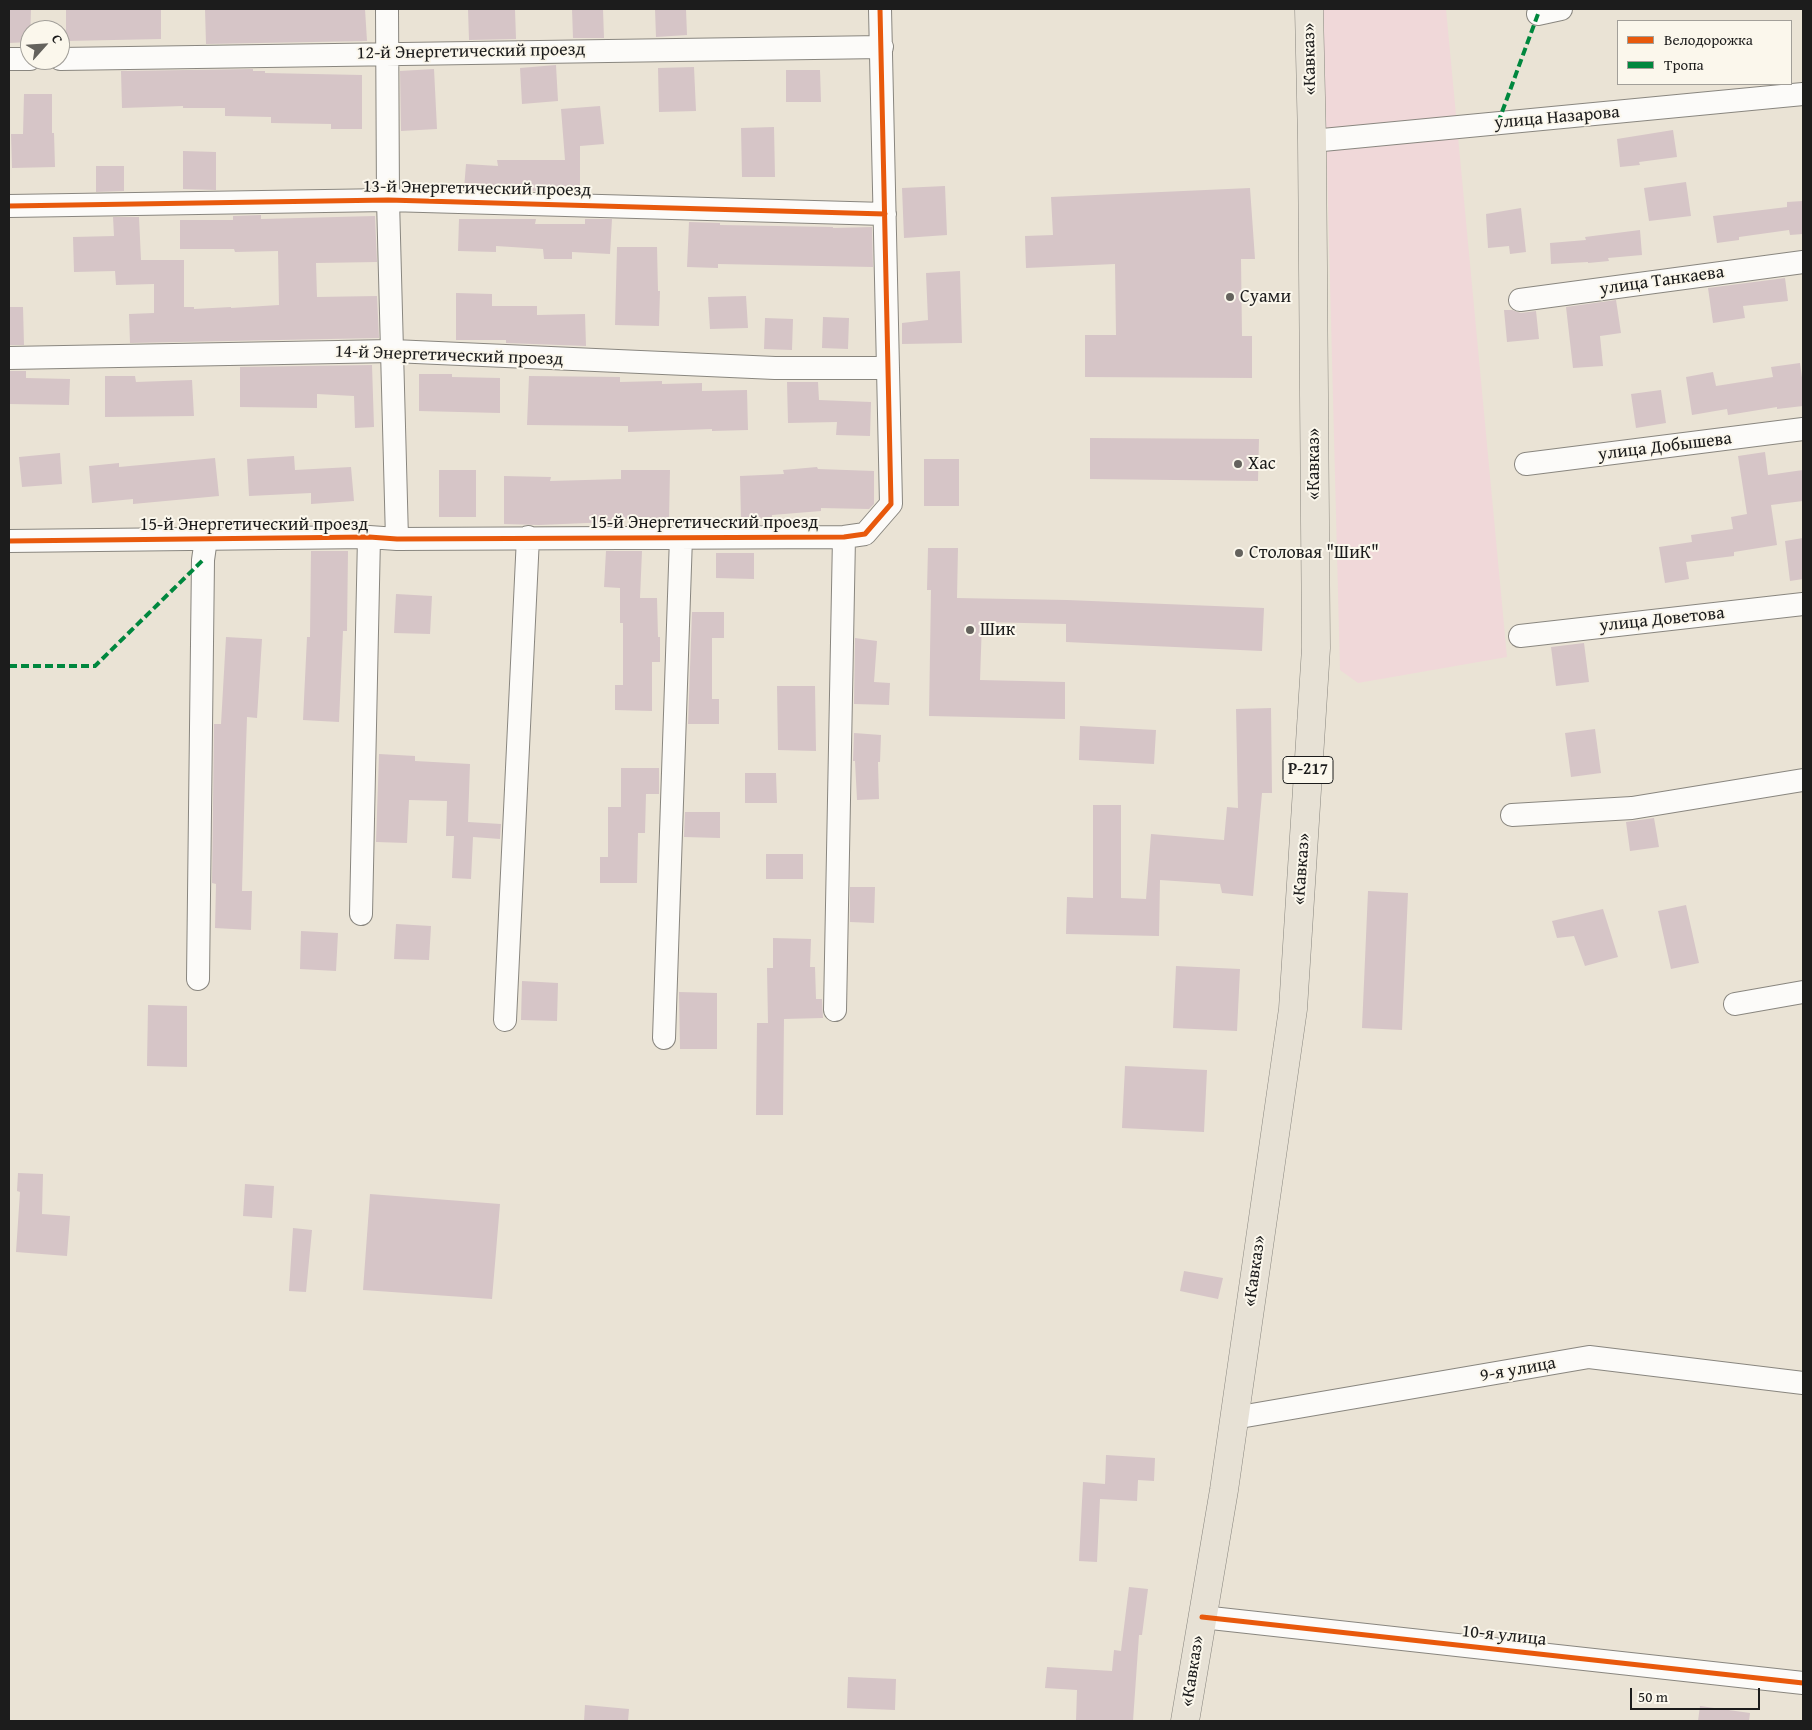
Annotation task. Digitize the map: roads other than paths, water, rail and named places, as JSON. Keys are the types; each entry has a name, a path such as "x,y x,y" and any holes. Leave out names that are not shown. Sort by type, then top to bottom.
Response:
{"highway":[{"name":"«Кавказ»","path":"1185,1721 1224,1490 1293,1009 1316,648 1312,141 1309,9"}],"street":[{"path":"387,9 388,200 397,539"},
{"name":"15-й Энергетический проезд","path":"9,541 369,537 397,539 844,537 865,534 891,504 880,9"},
{"path":"1538,14 1561,9"},
{"name":"12-й Энергетический проезд","path":"70,59 882,47"},
{"name":"улица Назарова","path":"1312,141 1803,94"},
{"name":"13-й Энергетический проезд","path":"9,206 388,200 885,214"},
{"name":"улица Танкаева","path":"1520,300 1803,262"},
{"name":"14-й Энергетический проезд","path":"9,358 393,351 775,368 888,368"},
{"name":"улица Добышева","path":"1526,464 1803,429"},
{"path":"361,914 369,537"},
{"path":"505,1020 528,537"},
{"path":"664,1038 681,537"},
{"path":"835,1010 844,537"},
{"path":"198,978 203,560 206,538"},
{"name":"улица Доветова","path":"1520,636 1803,604"},
{"path":"1512,814 1632,808 1803,780"},
{"path":"1735,1004 1803,992"},
{"name":"9-я улица","path":"1234,1418 1589,1357 1803,1383"},
{"name":"10-я улица","path":"1202,1617 1803,1683"}],"place":[{"name":"Суами","path":"1230,297"},
{"name":"Хас","path":"1238,464"},
{"name":"Столовая \"ШиК\"","path":"1239,553"},
{"name":"Шик","path":"970,630"}]}
